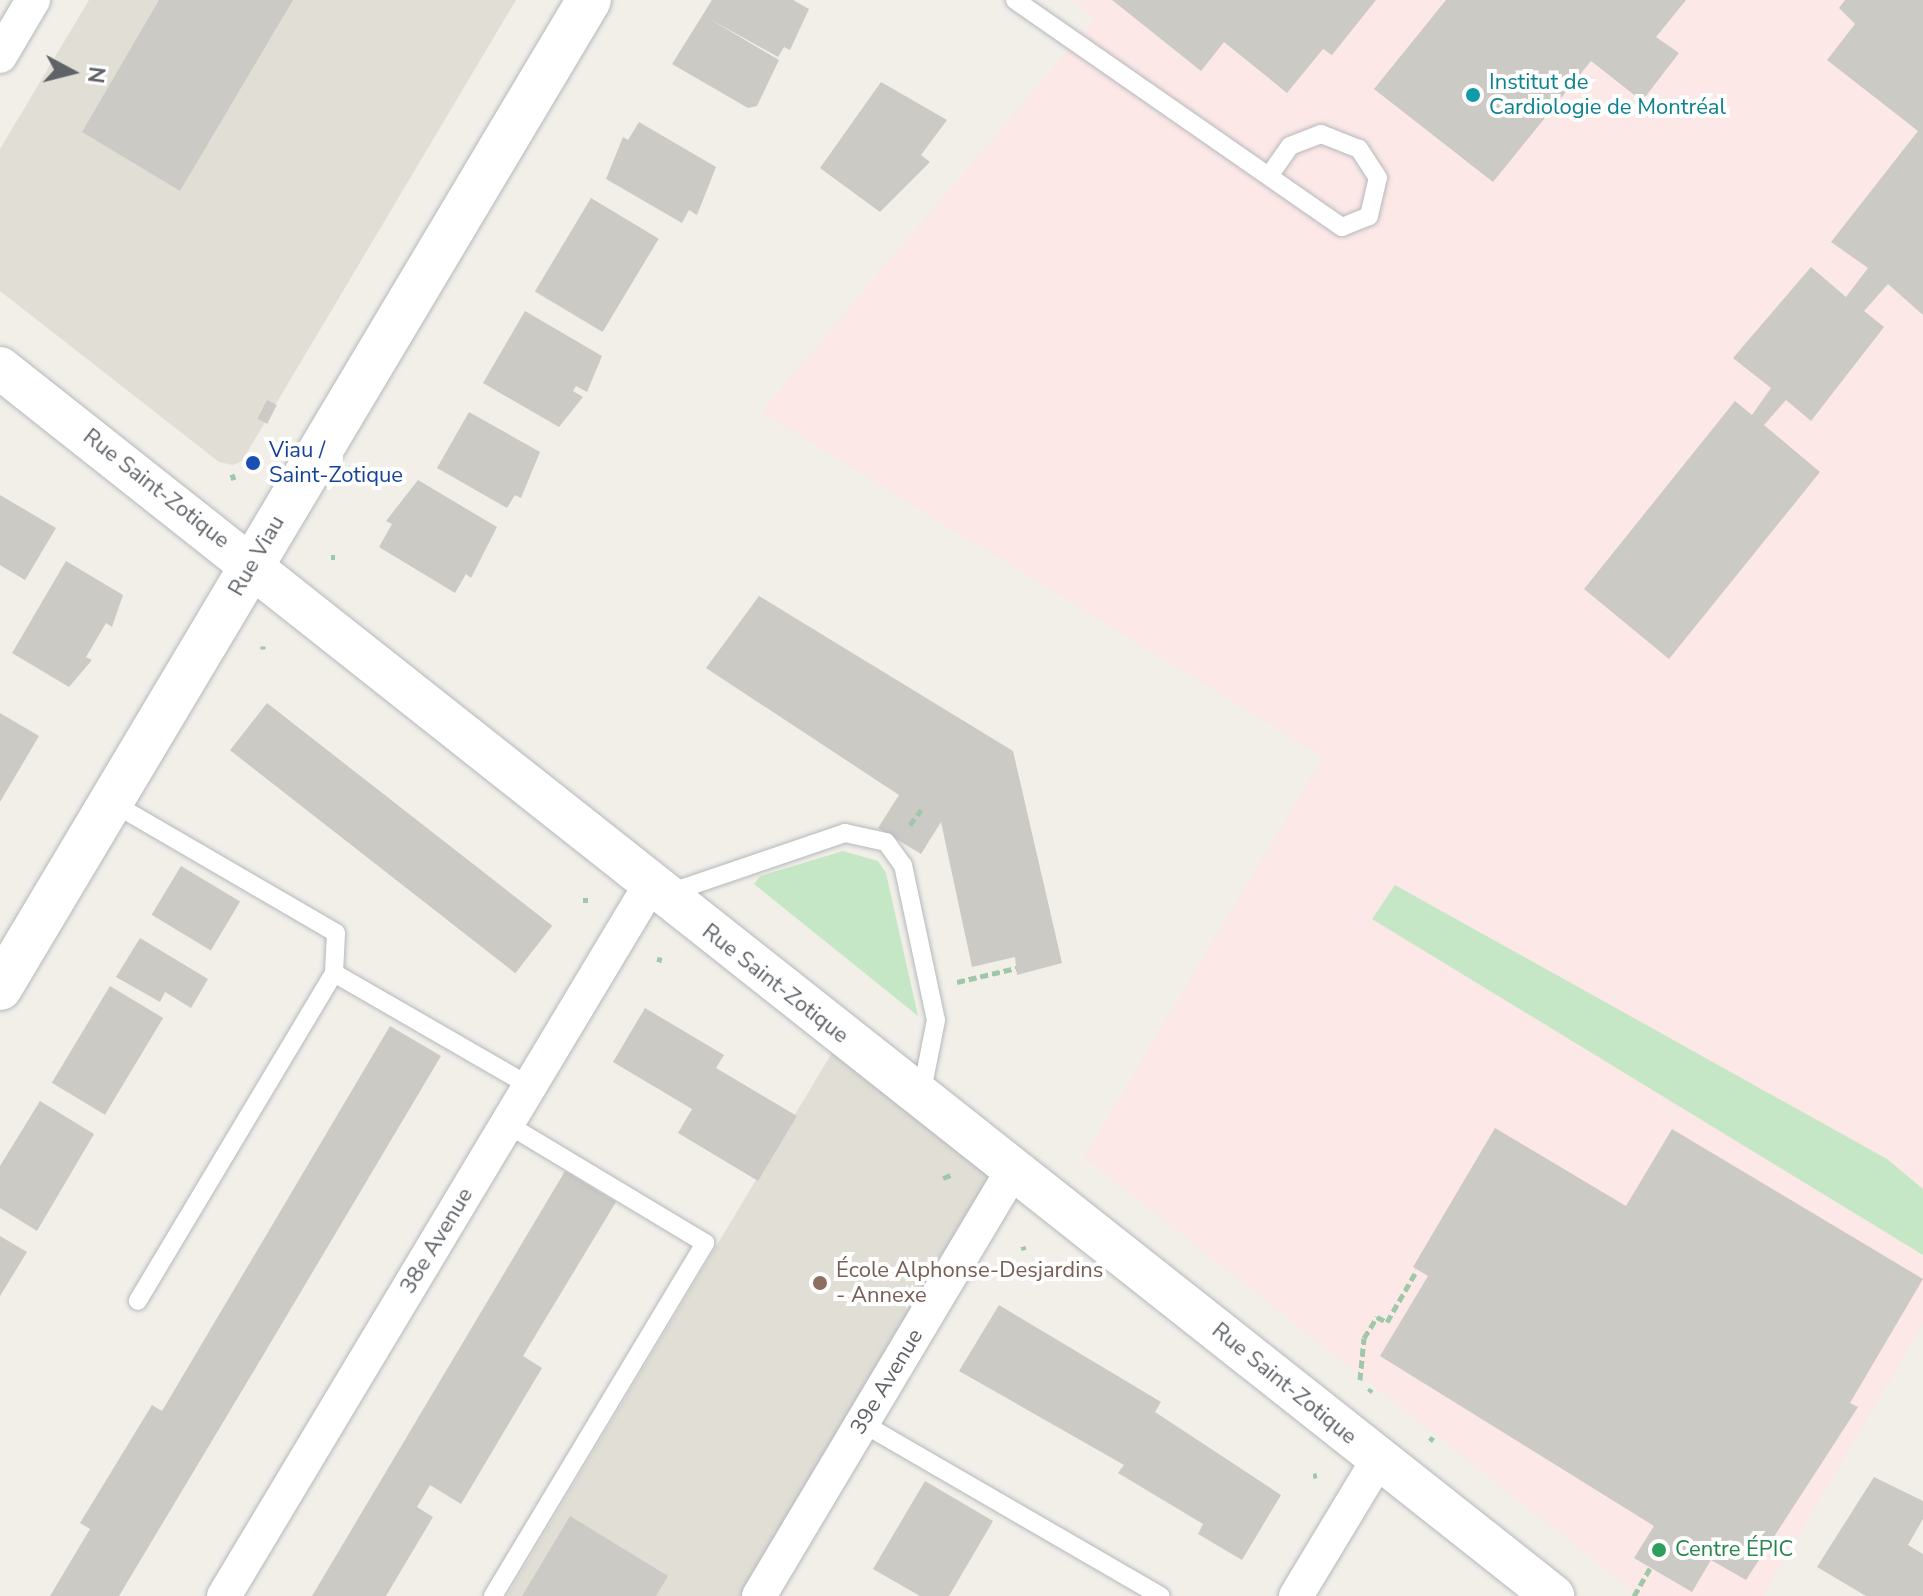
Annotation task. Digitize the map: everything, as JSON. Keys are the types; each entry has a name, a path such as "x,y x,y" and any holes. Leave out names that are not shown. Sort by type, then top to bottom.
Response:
{"main road":[{"name":"Rue Viau","path":"0,988 589,0"}],"street":[{"path":"0,56 33,0"},
{"name":"Rue Saint-Zotique","path":"0,368 253,564 655,891 1014,1168 1553,1596"},
{"name":"38e Avenue","path":"224,1596 530,1086 655,891"},
{"name":"39e Avenue","path":"759,1596 1014,1168"},
{"path":"1296,1596 1378,1460"}],"lane":[{"path":"1015,0 1272,172 1342,227 1369,216 1378,178 1359,149 1321,134 1290,146 1272,172"},
{"path":"111,802 336,933 334,973 138,1301"},
{"path":"655,891 845,833 886,842 903,865 936,1020 921,1096"},
{"path":"334,973 530,1086"},
{"path":"493,1596 705,1243 507,1124"},
{"path":"862,1423 1160,1596"}],"path":[{"path":"904,834 921,810"},
{"path":"1360,1380 1364,1338 1377,1317 1387,1322 1417,1270"},
{"path":"1634,1596 1650,1568"}],"shaded area":[{"path":"89,0 516,0 242,461 233,465 219,462 0,291 0,149"},
{"path":"1071,0 1923,0 1923,1324 1763,1596 1639,1596 1084,1157 1323,757 761,412 1095,18"},
{"name":"École Alphonse-Desjardins - Annexe","path":"842,1036 1014,1168 759,1596 507,1596"}],"green space":[{"path":"843,851 878,861 886,873 918,1016 754,884 760,876"},
{"path":"1395,885 1887,1159 1923,1189 1923,1255 1372,919"}],"building":[{"path":"159,0 293,0 180,191 82,132"},
{"path":"712,0 793,0 809,9 790,50 784,47 778,57 708,18 779,60 757,106 748,108 672,64"},
{"path":"1112,0 1376,0 1332,55 1323,49 1287,93 1224,42 1201,71"},
{"name":"Institut de Cardiologie de Montréal","path":"1446,0 1686,0 1656,37 1679,53 1642,101 1591,61 1493,182 1374,89"},
{"path":"1845,0 1923,0 1923,315 1888,284 1864,311 1884,327 1811,421 1786,400 1764,425 1820,472 1669,659 1584,589 1735,401 1752,415 1771,388 1733,358 1811,267 1846,297 1868,268 1831,242 1918,131 1827,60 1855,24 1839,8"},
{"path":"881,82 947,120 921,155 930,162 880,212 820,168"},
{"path":"639,122 716,167 697,215 689,210 682,223 606,179 623,137 628,140"},
{"path":"591,198 659,239 603,332 535,291"},
{"path":"525,311 602,356 587,392 576,386 573,391 583,397 559,427 483,383"},
{"path":"267,400 277,405 267,424 257,419"},
{"path":"469,412 540,452 521,498 515,495 507,508 437,468"},
{"path":"418,480 497,527 471,578 466,574 455,593 379,547 392,524 386,521"},
{"path":"0,495 56,528 25,580 0,565"},
{"path":"66,561 123,595 112,627 106,623 86,657 92,660 69,687 12,653"},
{"path":"759,596 1013,751 1062,963 1017,975 1015,957 972,967 941,822 921,854 878,828 899,795 706,668"},
{"path":"267,703 552,926 515,973 230,750"},
{"path":"0,713 39,736 0,802"},
{"path":"181,866 240,902 211,950 152,915"},
{"path":"140,938 208,979 191,1008 165,992 160,1002 116,977"},
{"path":"110,986 163,1018 105,1115 52,1083"},
{"path":"645,1008 724,1055 716,1068 797,1116 758,1181 678,1133 692,1109 613,1062"},
{"path":"390,1026 441,1056 258,1364 119,1596 50,1596 90,1529 80,1523 152,1405 162,1411"},
{"path":"40,1101 94,1134 37,1231 0,1208 0,1166"},
{"path":"1495,1128 1626,1206 1672,1129 1923,1279 1850,1403 1858,1407 1746,1580 1711,1560 1692,1592 1634,1558 1654,1526 1380,1356 1428,1276 1413,1267"},
{"path":"565,1171 616,1202 523,1356 542,1368 461,1504 430,1485 417,1507 433,1517 386,1596 312,1596"},
{"path":"0,1236 27,1252 0,1296"},
{"path":"999,1305 1161,1402 1155,1412 1281,1495 1242,1560 1198,1534 1203,1524 1118,1473 1124,1465 959,1371"},
{"path":"1874,1477 1923,1501 1923,1519 1908,1545 1923,1554 1923,1596 1866,1596 1817,1567"},
{"path":"925,1481 993,1521 949,1596 920,1596 873,1569"},
{"path":"570,1516 668,1576 656,1596 522,1596"}],"place":[{"name":"Institut de Cardiologie de Montréal","path":"1473,95"},
{"name":"Viau / Saint-Zotique","path":"253,463"},
{"name":"École Alphonse-Desjardins - Annexe","path":"820,1283"},
{"name":"Centre ÉPIC","path":"1659,1550"}]}
